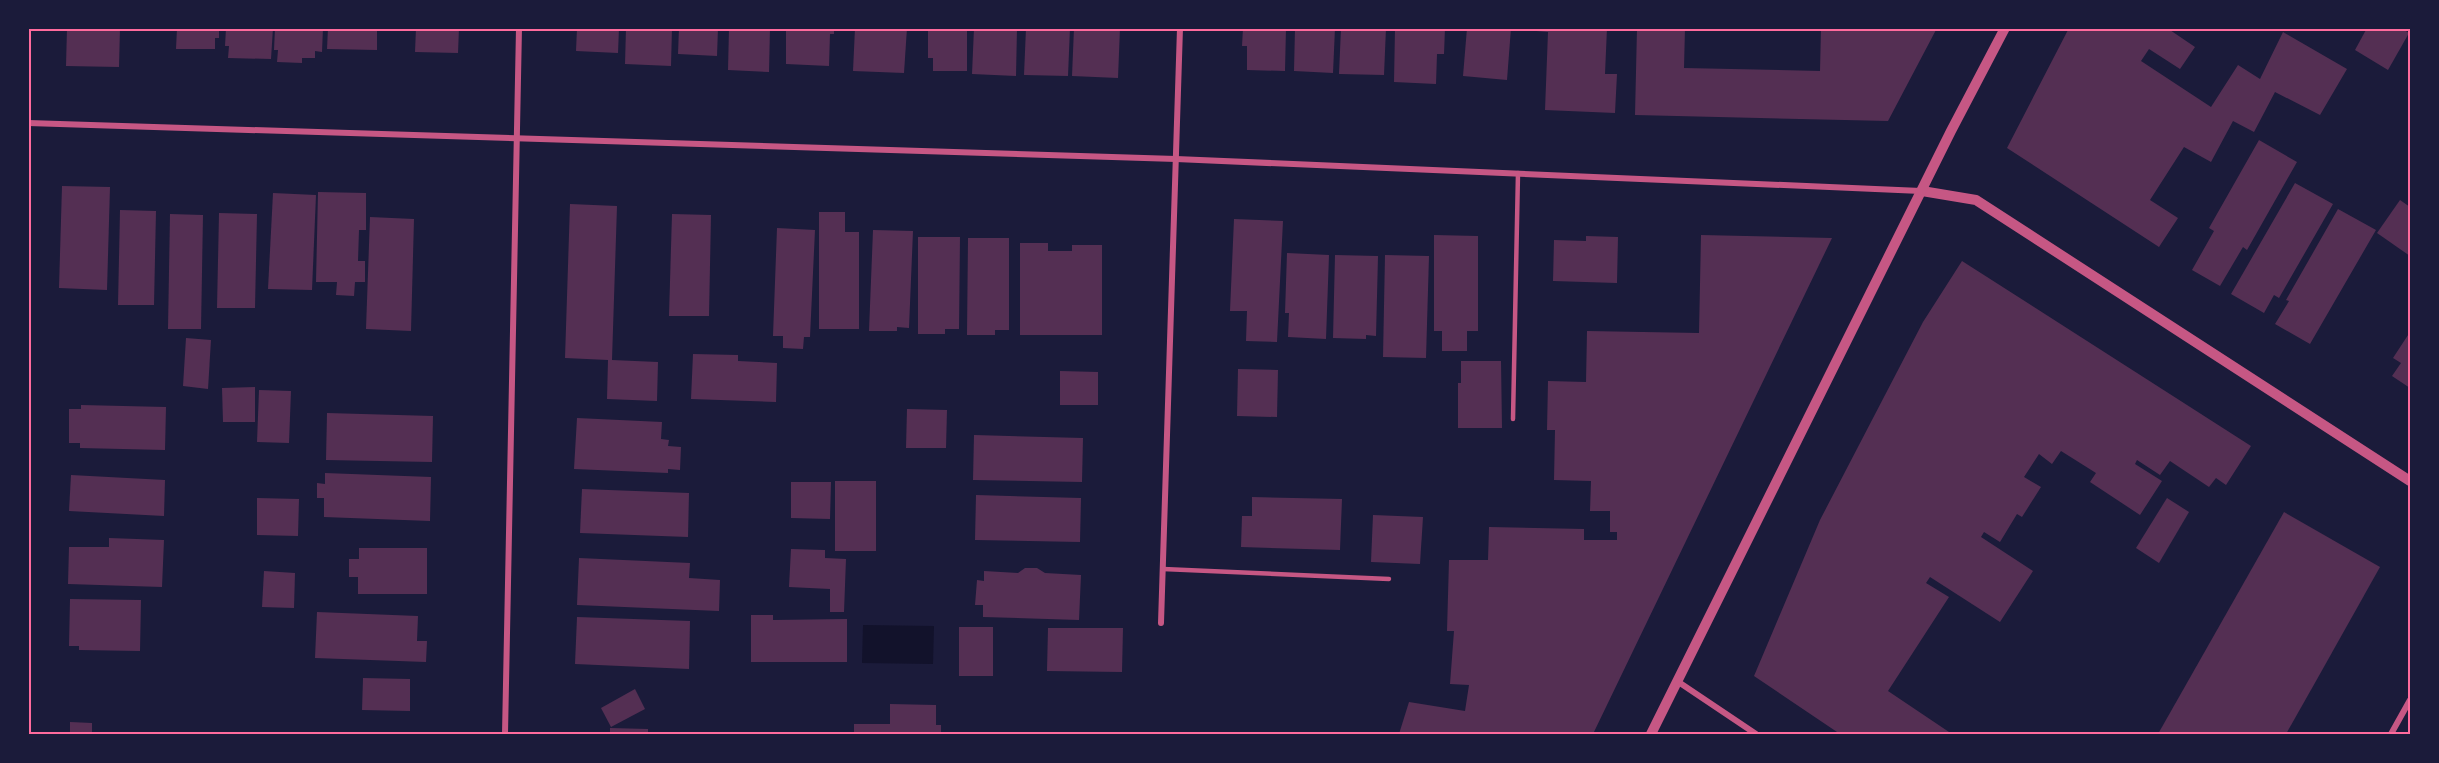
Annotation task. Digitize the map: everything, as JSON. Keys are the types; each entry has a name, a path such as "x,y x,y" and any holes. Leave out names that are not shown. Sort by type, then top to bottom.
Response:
{"street":[{"path":"505,735 519,28"},
{"path":"1161,623 1180,28"},
{"path":"1652,735 2005,28"},
{"path":"28,123 1176,159 1922,191 1976,200 2410,481"},
{"path":"1677,681 1756,735"},
{"path":"2391,735 2410,700"}],"lane":[{"path":"1513,419 1518,173"},
{"path":"1163,569 1389,579"}],"shaded area":[{"path":"863,625 934,626 933,664 862,663"}],"building":[{"path":"67,28 120,28 119,67 66,66"},
{"path":"177,28 219,28 219,38 215,38 215,49 176,49"},
{"path":"226,28 273,28 271,59 228,58 229,46 225,46"},
{"path":"275,28 323,28 322,52 315,51 315,58 302,58 302,63 277,62 278,50 274,50"},
{"path":"328,28 377,28 377,50 327,49"},
{"path":"416,28 459,28 458,53 415,52"},
{"path":"577,28 619,28 618,53 576,51"},
{"path":"626,28 672,28 671,66 625,64"},
{"path":"679,28 718,28 717,56 678,54"},
{"path":"729,28 770,28 769,72 728,70"},
{"path":"786,28 834,28 834,34 830,34 829,66 786,64"},
{"path":"855,28 907,28 904,73 853,71"},
{"path":"928,28 967,28 967,71 933,71 933,58 928,58"},
{"path":"974,28 1017,28 1016,76 972,74"},
{"path":"1026,28 1070,28 1068,76 1024,75"},
{"path":"1074,28 1120,28 1118,78 1072,76"},
{"path":"1243,28 1286,28 1285,71 1247,70 1247,46 1242,46"},
{"path":"1295,28 1335,28 1333,73 1294,71"},
{"path":"1341,28 1386,28 1384,75 1339,74"},
{"path":"1395,28 1445,28 1444,54 1437,54 1436,84 1394,82"},
{"path":"1467,28 1511,28 1507,80 1463,76"},
{"path":"1536,28 1607,28 1605,74 1617,74 1615,113 1545,110 1548,32 1536,31"},
{"path":"1637,28 1685,28 1684,68 1820,71 1821,28 1937,28 1888,121 1635,115"},
{"path":"2069,28 2167,28 2195,47 2180,69 2149,49 2141,61 2211,107 2238,65 2260,79 2283,32 2347,69 2320,115 2275,92 2254,132 2233,121 2211,162 2184,147 2150,200 2178,218 2159,247 2007,148"},
{"path":"2367,28 2401,28 2409,33 2388,70 2355,50"},
{"path":"2259,140 2297,162 2247,250 2243,247 2220,286 2192,270 2214,231 2209,228"},
{"path":"2295,183 2333,204 2279,298 2274,295 2264,313 2231,294"},
{"path":"62,186 110,187 107,290 59,288"},
{"path":"318,192 366,193 366,230 359,230 358,261 365,261 365,282 355,282 354,296 336,295 337,282 316,282"},
{"path":"273,193 316,195 312,290 268,289"},
{"path":"2400,200 2410,207 2410,256 2377,233"},
{"path":"570,204 617,206 612,360 658,362 657,401 607,399 608,360 565,358"},
{"path":"2338,209 2376,230 2310,344 2275,324 2289,301 2286,300"},
{"path":"120,210 156,211 154,305 118,305"},
{"path":"819,212 845,212 845,232 859,232 859,329 819,329"},
{"path":"219,213 257,214 255,308 217,308"},
{"path":"170,214 203,215 201,329 168,329"},
{"path":"672,214 711,215 709,316 669,316"},
{"path":"370,217 414,219 411,331 366,329"},
{"path":"1234,219 1283,221 1277,342 1246,341 1247,311 1230,311"},
{"path":"777,228 815,230 810,337 804,337 803,349 783,348 783,336 773,336"},
{"path":"873,230 913,231 909,328 897,327 897,331 869,331"},
{"path":"1434,235 1478,236 1478,331 1467,331 1467,351 1442,351 1442,331 1434,331"},
{"path":"1701,235 1832,238 1593,734 1399,734 1409,702 1465,711 1469,685 1450,684 1454,631 1447,631 1449,560 1488,560 1489,527 1584,529 1584,540 1617,540 1617,532 1610,532 1610,511 1590,511 1591,481 1554,480 1555,430 1547,430 1548,381 1586,382 1587,331 1699,333"},
{"path":"1586,236 1618,237 1617,283 1553,281 1554,240 1586,241"},
{"path":"918,237 960,237 959,329 945,329 945,334 918,334"},
{"path":"968,238 1009,238 1009,330 995,330 995,335 967,335"},
{"path":"1020,243 1048,243 1048,251 1072,251 1072,245 1102,245 1102,335 1020,335"},
{"path":"1287,253 1329,255 1326,339 1288,337 1289,313 1285,313"},
{"path":"1335,255 1378,256 1376,336 1366,335 1366,339 1333,338"},
{"path":"1385,255 1429,256 1426,358 1383,357"},
{"path":"1962,261 2251,446 2226,485 2216,478 2209,487 2170,461 2160,475 2137,460 2135,464 2162,481 2140,515 2090,482 2096,473 2061,451 2052,464 2039,454 2024,477 2041,487 2022,517 2017,514 2000,542 1984,532 1981,537 2033,571 2000,622 1930,577 1926,583 1949,597 1888,691 1952,734 1840,734 1754,676 1820,520 1923,322"},
{"path":"2410,332 2410,388 2392,376 2401,363 2393,358"},
{"path":"186,338 211,340 208,389 183,386"},
{"path":"693,354 738,355 738,361 777,363 776,402 691,399"},
{"path":"1461,361 1501,361 1502,428 1458,428 1458,383 1461,383"},
{"path":"1238,369 1278,370 1277,417 1237,416"},
{"path":"1060,371 1098,372 1098,405 1060,405"},
{"path":"255,387 255,422 223,422 222,388"},
{"path":"259,390 291,391 289,443 257,442"},
{"path":"81,405 166,407 165,450 80,448 80,443 69,443 69,409 81,409"},
{"path":"907,409 947,410 946,448 906,448"},
{"path":"327,413 433,416 432,462 326,460"},
{"path":"577,418 662,422 661,439 669,440 668,446 681,447 680,470 668,469 668,473 574,469"},
{"path":"974,435 1083,438 1082,482 973,480"},
{"path":"325,473 431,477 430,521 324,517 324,498 317,498 317,483 325,484"},
{"path":"71,475 165,480 164,516 69,511"},
{"path":"835,481 876,481 876,551 835,551"},
{"path":"791,482 831,482 830,519 791,518"},
{"path":"582,489 689,493 688,537 580,533"},
{"path":"976,495 1081,498 1080,542 975,540"},
{"path":"1252,497 1342,499 1340,550 1241,547 1242,516 1252,516"},
{"path":"257,498 299,499 298,536 257,535"},
{"path":"2167,498 2189,512 2159,563 2136,548"},
{"path":"2284,512 2380,567 2286,734 2158,734"},
{"path":"1373,515 1423,517 1420,564 1371,562"},
{"path":"109,538 164,540 162,587 68,584 69,547 109,547"},
{"path":"359,548 427,548 427,594 358,594 358,577 349,577 349,559 359,559"},
{"path":"791,549 825,550 825,558 846,559 844,612 830,612 830,589 789,587"},
{"path":"579,558 690,563 689,578 720,580 719,611 577,605"},
{"path":"1025,568 1037,568 1045,573 1081,575 1079,620 983,617 983,605 975,605 977,580 984,581 984,571 1018,573"},
{"path":"264,571 295,573 294,608 262,607"},
{"path":"70,599 141,600 140,651 79,650 79,646 69,646"},
{"path":"317,612 418,616 417,641 427,641 426,662 315,658"},
{"path":"751,615 773,615 773,620 847,619 847,662 751,662"},
{"path":"577,617 690,621 689,669 575,664"},
{"path":"959,627 993,627 993,676 959,676"},
{"path":"1048,628 1123,628 1122,672 1047,671"},
{"path":"363,678 410,679 410,711 362,710"},
{"path":"635,689 645,709 611,727 601,708"},
{"path":"890,704 936,705 936,725 941,725 941,734 854,734 854,724 890,724"},
{"path":"70,722 92,723 92,734 70,734"},
{"path":"610,728 648,729 648,734 610,734"}]}
